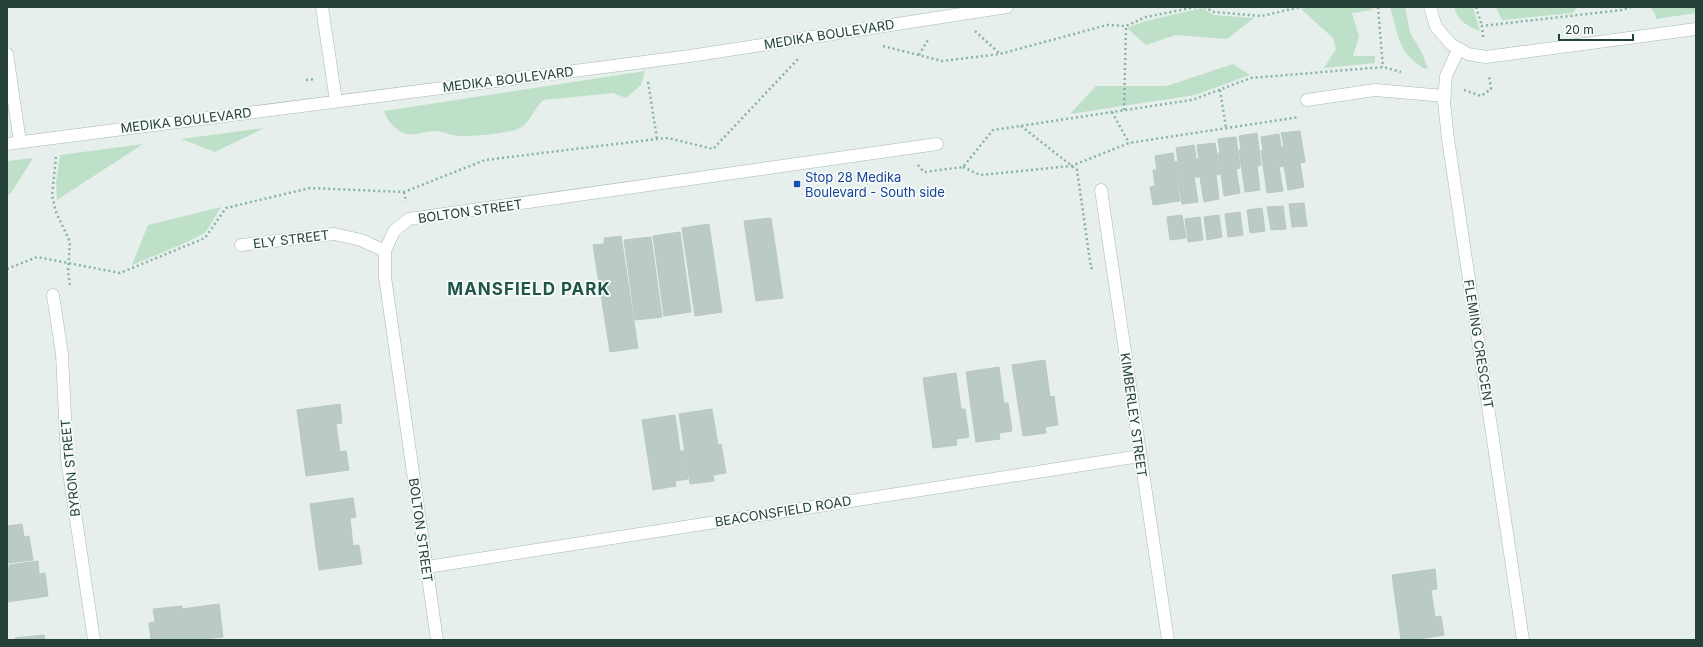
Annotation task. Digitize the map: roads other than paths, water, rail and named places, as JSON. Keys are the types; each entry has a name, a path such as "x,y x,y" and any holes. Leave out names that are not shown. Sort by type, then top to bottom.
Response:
{"street":[{"path":"322,7 336,100"},
{"name":"MEDIKA BOULEVARD","path":"7,144 336,100 690,56 1008,7"},
{"path":"1430,7 1436,27 1458,50 1468,54 1486,57 1696,28"},
{"name":"FLEMING CRESCENT","path":"1458,50 1446,76 1445,83 1449,147 1523,640"},
{"path":"7,54 20,142"},
{"path":"1307,100 1375,90 1445,96"},
{"name":"BOLTON STREET","path":"437,640 385,277 385,251 394,231 409,219 937,144"},
{"name":"KIMBERLEY STREET","path":"1101,190 1168,640"},
{"name":"ELY STREET","path":"242,246 334,234 362,240 385,251"},
{"name":"BYRON STREET","path":"53,296 62,354 67,460 94,640"},
{"name":"BEACONSFIELD ROAD","path":"427,567 1140,456"}],"place":[{"name":"Stop 28 Medika Boulevard - South side","path":"797,184"}],"district":[{"name":"MANSFIELD PARK","path":"529,289"}]}
